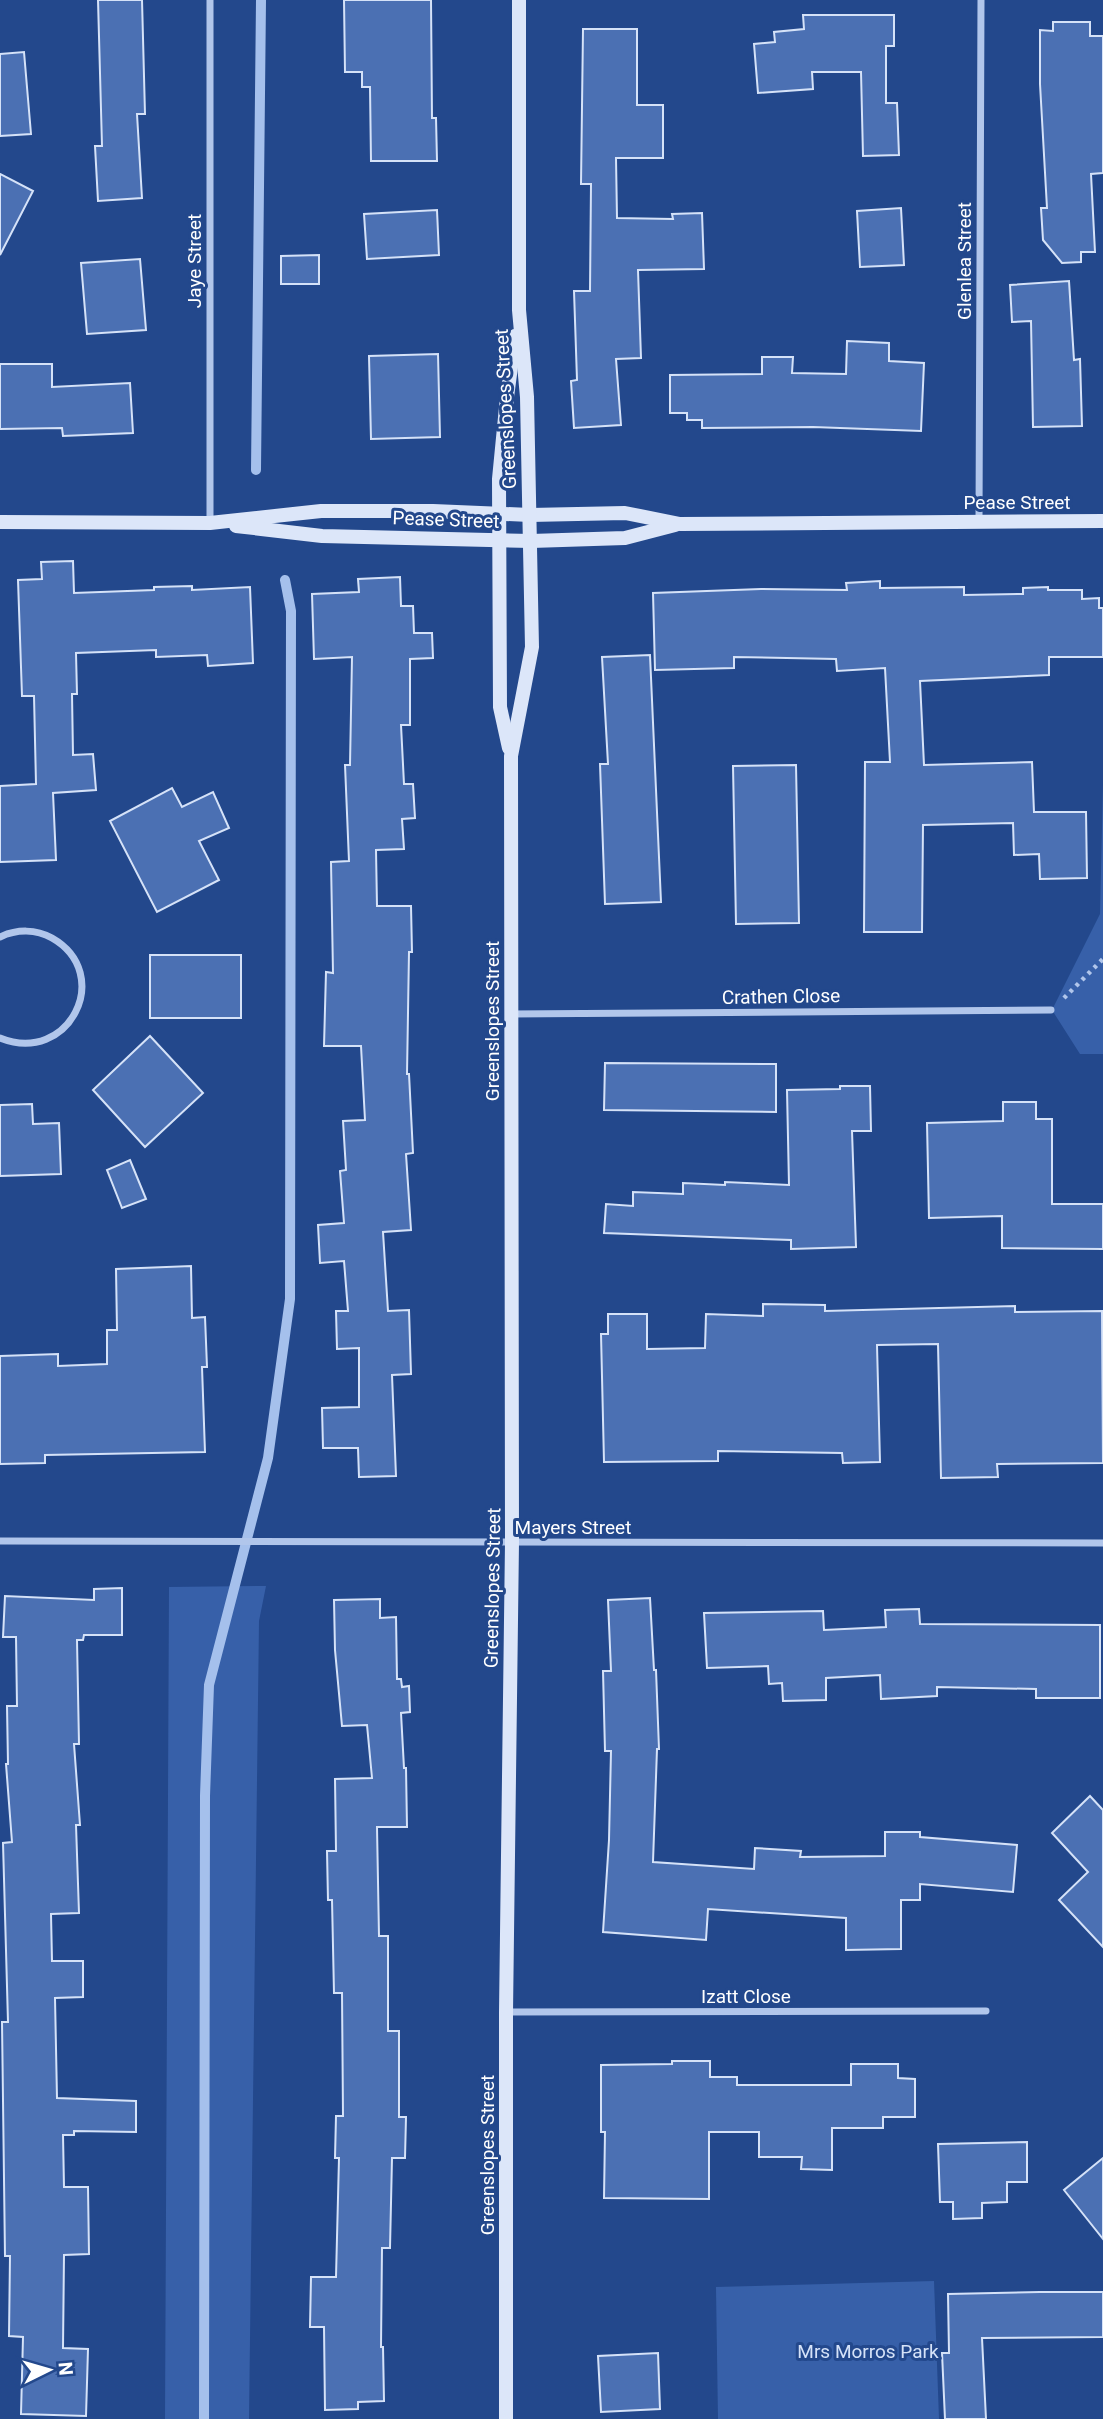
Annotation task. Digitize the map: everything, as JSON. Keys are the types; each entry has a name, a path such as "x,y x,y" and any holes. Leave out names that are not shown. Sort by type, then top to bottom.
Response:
{"street":[{"name":"Jaye Street","path":"210,0 210,523"},
{"name":"Greenslopes Street","path":"506,2419 506,2012 512,1542 511,757 532,647 527,397 519,310 519,0"},
{"name":"Glenlea Street","path":"979,522 981,0"},
{"name":"Greenslopes Street","path":"511,757 500,707 499,479 519,310"},
{"name":"Pease Street","path":"210,523 321,511 530,515 625,513 680,524 1103,522"},
{"name":"Pease Street","path":"0,522 210,523 322,536 499,541 625,538 680,524"},
{"path":"0,937 26,931 44,934 59,943 72,955 79,971 82,991 78,1010 67,1027 51,1038 33,1044 13,1044 0,1038"},
{"name":"Crathen Close","path":"511,1014 1052,1010"},
{"name":"Mayers Street","path":"0,1541 1103,1544"},
{"name":"Izatt Close","path":"506,2012 986,2011"}],"path":[{"path":"1052,1010 1103,959"}],"green space":[{"path":"1103,784 1103,1054 1080,1054 1052,1010 1100,914"},
{"path":"266,1586 259,1621 249,2419 165,2419 169,1587"},
{"name":"Mrs Morros Park","path":"934,2281 939,2419 718,2419 716,2287"}],"building":[{"path":"98,0 142,0 145,114 137,114 142,198 98,201 95,146 102,146"},
{"path":"344,0 431,0 432,118 436,118 437,161 371,161 370,87 362,87 362,72 345,72"},
{"path":"803,15 894,15 894,46 886,46 886,103 897,103 899,155 863,156 861,72 812,72 813,89 758,93 754,44 775,42 774,32 804,29"},
{"path":"1053,22 1090,22 1090,36 1103,36 1103,173 1091,174 1095,252 1081,252 1081,262 1062,263 1043,240 1041,208 1047,208 1040,84 1040,30 1053,31"},
{"path":"583,29 637,29 637,105 663,105 663,158 616,158 617,218 673,219 672,214 702,213 704,269 638,270 641,358 616,359 621,425 574,428 571,381 577,380 574,291 590,291 591,184 581,184"},
{"path":"24,52 31,134 0,136 0,54"},
{"path":"0,174 33,191 0,255"},
{"path":"901,208 904,265 860,267 857,211"},
{"path":"437,210 439,255 367,259 364,214"},
{"path":"319,255 319,284 281,284 281,256"},
{"path":"140,259 146,330 87,334 81,263"},
{"path":"1069,281 1074,360 1080,359 1082,426 1033,427 1031,321 1012,322 1010,285"},
{"path":"847,341 889,343 889,361 924,363 921,431 813,427 702,428 702,420 687,420 687,413 670,413 670,375 762,374 762,357 793,357 792,373 846,374"},
{"path":"438,354 440,437 371,439 369,356"},
{"path":"0,364 52,364 52,387 130,383 133,433 63,436 62,428 0,429"},
{"path":"73,561 74,593 154,590 154,587 192,586 192,590 250,587 253,663 208,666 207,655 156,657 156,650 76,653 77,694 72,694 73,755 93,754 96,790 53,793 56,860 0,862 0,786 36,784 34,696 22,696 18,580 42,579 41,562"},
{"path":"400,577 401,606 413,606 414,633 432,633 433,658 410,659 410,725 401,725 404,784 413,784 415,818 402,819 404,849 376,850 377,906 411,906 407,1074 413,1153 406,1154 411,1230 383,1232 388,1311 409,1310 411,1374 392,1375 396,1476 359,1477 358,1448 323,1448 322,1408 359,1407 359,1348 337,1349 336,1311 348,1311 344,1261 320,1263 318,1225 344,1223 340,1171 346,1170 343,1121 365,1120 361,1046 324,1046 326,972 333,973 331,862 349,861 345,765 350,765 352,657 314,659 312,594 359,592 358,579"},
{"path":"880,581 880,588 964,587 964,595 1023,594 1023,588 1048,587 1048,590 1082,590 1082,599 1099,598 1099,608 1103,608 1103,657 1049,657 1049,675 920,681 924,765 1032,762 1034,812 1086,812 1087,878 1040,879 1039,854 1014,855 1013,823 923,825 922,932 864,932 865,762 890,762 885,668 837,671 836,659 734,657 734,668 655,670 653,593 761,589 847,590 846,583"},
{"path":"650,655 661,902 605,904 600,764 608,764 602,657"},
{"path":"796,765 799,923 736,924 733,766"},
{"path":"172,788 182,807 213,792 229,828 199,841 219,880 157,912 110,821"},
{"path":"150,955 241,955 241,1018 150,1018"},
{"path":"150,1036 203,1093 145,1147 93,1090"},
{"path":"605,1063 776,1064 776,1112 604,1110"},
{"path":"840,1086 870,1086 871,1131 852,1131 856,1247 791,1249 791,1240 604,1233 606,1204 633,1206 633,1192 683,1194 683,1183 789,1185 787,1090 840,1089"},
{"path":"1003,1102 1036,1102 1036,1119 1052,1119 1052,1204 1103,1204 1103,1249 1002,1248 1002,1216 929,1218 927,1123 1003,1121"},
{"path":"32,1104 33,1124 59,1123 61,1174 0,1176 0,1105"},
{"path":"130,1160 146,1199 122,1208 107,1170"},
{"path":"191,1266 192,1318 205,1317 207,1367 202,1367 205,1452 45,1455 45,1463 0,1464 0,1356 58,1354 58,1366 107,1364 107,1330 117,1330 116,1269"},
{"path":"763,1304 825,1305 825,1311 1015,1306 1015,1312 1102,1311 1103,1463 997,1464 998,1477 941,1478 938,1344 877,1345 880,1462 843,1463 842,1453 718,1451 718,1461 604,1462 601,1334 608,1334 608,1314 647,1314 647,1349 705,1348 706,1314 763,1316"},
{"path":"122,1588 122,1635 84,1635 83,1640 77,1640 79,1744 74,1744 80,1825 76,1825 79,1913 51,1914 52,1961 83,1961 83,1997 55,1998 57,2098 136,2101 136,2132 74,2131 74,2135 63,2135 64,2187 88,2187 89,2254 64,2255 63,2348 88,2349 86,2416 21,2414 23,2337 9,2336 10,2256 5,2256 2,2022 8,2022 3,1843 12,1842 6,1764 7,1706 17,1706 16,1637 3,1637 5,1596 94,1600 94,1589"},
{"path":"650,1598 659,1749 653,1862 754,1869 755,1848 801,1851 800,1857 885,1856 885,1832 920,1832 920,1837 1017,1845 1013,1892 920,1884 920,1900 901,1900 901,1949 846,1950 846,1918 708,1909 706,1940 603,1932 611,1751 605,1751 603,1671 611,1671 608,1600"},
{"path":"380,1599 380,1618 396,1617 397,1679 401,1679 402,1687 409,1686 410,1712 401,1713 406,1768 407,1827 377,1827 379,1936 388,1936 388,2031 399,2031 399,2117 406,2117 405,2158 392,2158 390,2248 382,2248 381,2347 384,2401 358,2402 358,2409 325,2410 324,2327 310,2327 311,2277 336,2277 339,2158 335,2158 336,2116 343,2116 342,1993 334,1993 332,1900 328,1900 327,1851 336,1851 335,1779 372,1778 367,1725 342,1726 335,1650 334,1600"},
{"path":"919,1609 920,1624 1100,1625 1100,1698 1036,1698 1036,1689 937,1687 937,1696 881,1699 880,1675 826,1678 826,1700 783,1701 782,1683 769,1684 768,1666 707,1668 704,1613 823,1611 824,1630 886,1627 885,1610"},
{"path":"1090,1796 1103,1810 1103,1947 1059,1900 1088,1872 1052,1833"},
{"path":"672,2061 710,2061 710,2077 737,2077 737,2085 851,2085 851,2064 898,2064 898,2078 915,2079 915,2117 883,2117 883,2128 832,2128 832,2170 801,2169 802,2157 759,2157 759,2132 709,2132 709,2199 604,2198 605,2132 601,2132 601,2065 672,2064"},
{"path":"1027,2142 1027,2182 1007,2182 1007,2202 982,2203 982,2218 953,2219 953,2202 940,2202 938,2144"},
{"path":"1103,2158 1103,2239 1064,2190"},
{"path":"1103,2292 1103,2337 982,2338 986,2419 945,2419 942,2353 949,2353 948,2294"},
{"path":"658,2353 660,2409 601,2412 598,2356"}],"waterway":[{"path":"256,470 261,0"},
{"path":"204,2419 205,1796 209,1685 268,1458 290,1299 291,611 285,580"}]}
